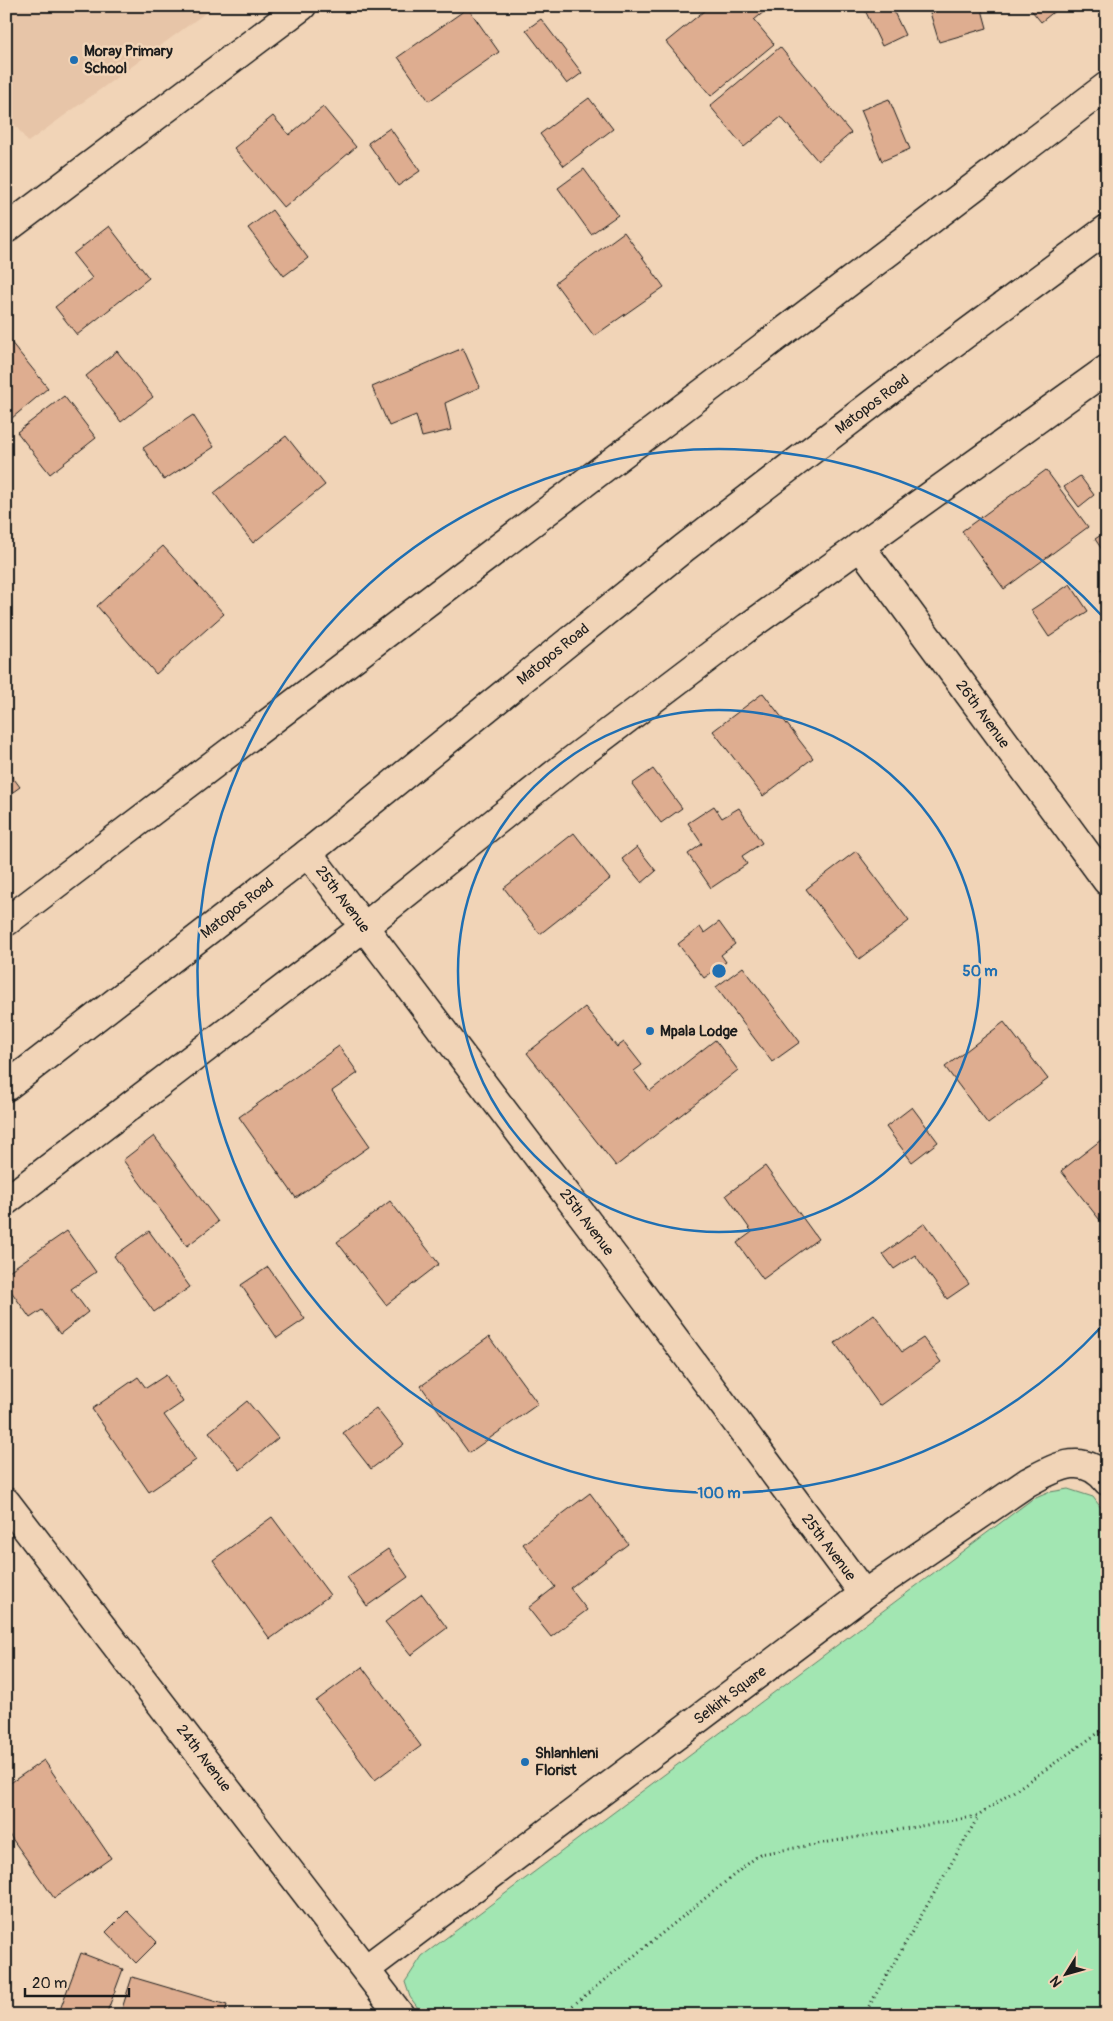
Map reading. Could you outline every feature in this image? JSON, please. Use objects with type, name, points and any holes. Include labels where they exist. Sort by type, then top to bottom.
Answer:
[{"type":"street","points":[[6,228],[302,6]]},
{"type":"street","points":[[6,922],[1107,86]]},
{"type":"street","name":"Matopos Road","points":[[6,1087],[308,853],[684,548],[898,384],[1107,229]]},
{"type":"street","points":[[6,1201],[364,927],[570,762],[748,627],[1107,368]]},
{"type":"street","name":"26th Avenue","points":[[860,546],[1107,881]]},
{"type":"street","name":"25th Avenue","points":[[308,853],[620,1265],[864,1594]]},
{"type":"street","name":"Selkirk Square","points":[[366,1969],[864,1594],[1028,1482],[1056,1467],[1068,1464],[1090,1467],[1100,1473],[1107,1481]]},
{"type":"street","name":"24th Avenue","points":[[6,1502],[400,2015]]},
{"type":"path","points":[[561,2015],[760,1854],[978,1816],[1107,1728]]},
{"type":"path","points":[[864,2015],[978,1816]]},
{"type":"shaded area","name":"Moray Primary School","points":[[6,6],[215,6],[28,142],[6,113]]},
{"type":"green space","points":[[1068,1489],[1093,1497],[1107,1516],[1107,2015],[423,2015],[410,1997],[405,1982],[422,1956],[1031,1500],[1050,1492]]},
{"type":"building","points":[[710,6],[771,6],[754,20],[774,44],[711,96],[666,42]]},
{"type":"building","points":[[863,6],[891,6],[905,35],[882,46]]},
{"type":"building","points":[[928,6],[981,6],[987,28],[939,42]]},
{"type":"building","points":[[1028,6],[1061,6],[1041,22]]},
{"type":"building","points":[[468,8],[499,52],[429,101],[398,57]]},
{"type":"building","points":[[541,19],[582,73],[567,84],[526,30]]},
{"type":"building","points":[[780,47],[851,133],[818,161],[781,117],[744,147],[710,106]]},
{"type":"building","points":[[589,98],[613,129],[564,166],[540,134]]},
{"type":"building","points":[[889,99],[910,149],[882,161],[861,110]]},
{"type":"building","points":[[323,107],[356,147],[284,208],[234,148],[273,116],[289,135]]},
{"type":"building","points":[[390,128],[420,171],[398,186],[368,143]]},
{"type":"building","points":[[584,169],[618,215],[591,234],[558,188]]},
{"type":"building","points":[[272,210],[308,258],[284,276],[248,228]]},
{"type":"building","points":[[109,226],[149,278],[77,335],[55,307],[92,278],[73,254]]},
{"type":"building","points":[[624,232],[664,287],[594,336],[555,283]]},
{"type":"building","points":[[6,336],[48,388],[6,423]]},
{"type":"building","points":[[463,348],[480,387],[445,403],[451,430],[422,437],[416,415],[389,426],[372,387]]},
{"type":"building","points":[[117,351],[153,397],[121,422],[86,376]]},
{"type":"building","points":[[64,396],[96,438],[50,474],[17,432]]},
{"type":"building","points":[[193,415],[214,447],[164,480],[143,448]]},
{"type":"building","points":[[286,436],[325,485],[253,543],[214,493]]},
{"type":"building","points":[[1046,470],[1088,527],[1004,589],[962,531]]},
{"type":"building","points":[[1080,476],[1094,495],[1079,507],[1064,487]]},
{"type":"building","points":[[1107,531],[1107,557],[1095,539]]},
{"type":"building","points":[[163,546],[224,614],[156,674],[97,606]]},
{"type":"building","points":[[1070,584],[1088,611],[1049,637],[1031,610]]},
{"type":"building","points":[[1107,647],[1107,661],[1100,651]]},
{"type":"building","points":[[763,693],[813,758],[763,796],[713,731]]},
{"type":"building","points":[[6,768],[20,787],[6,797]]},
{"type":"building","points":[[653,769],[682,808],[661,823],[632,784]]},
{"type":"building","points":[[714,806],[722,818],[739,808],[762,843],[742,856],[747,864],[711,888],[688,854],[702,844],[688,823]]},
{"type":"building","points":[[574,833],[610,879],[540,934],[504,888]]},
{"type":"building","points":[[637,847],[656,871],[642,883],[622,859]]},
{"type":"building","points":[[856,851],[909,921],[859,959],[806,889]]},
{"type":"building","points":[[719,922],[735,944],[721,955],[726,962],[704,978],[678,944],[700,927],[704,933]]},
{"type":"building","points":[[743,967],[800,1042],[772,1062],[716,987]]},
{"type":"building","points":[[585,1007],[617,1047],[624,1042],[642,1065],[634,1071],[650,1091],[715,1040],[738,1070],[616,1166],[527,1053]]},
{"type":"building","points":[[1004,1022],[1048,1079],[988,1124],[945,1067]]},
{"type":"building","points":[[339,1046],[358,1073],[332,1091],[370,1146],[296,1198],[239,1117]]},
{"type":"building","points":[[912,1107],[938,1142],[912,1162],[886,1127]]},
{"type":"building","points":[[154,1136],[218,1222],[187,1246],[123,1160]]},
{"type":"building","points":[[1101,1140],[1107,1147],[1107,1221],[1103,1224],[1061,1171]]},
{"type":"building","points":[[765,1166],[818,1239],[763,1279],[737,1243],[752,1232],[726,1195]]},
{"type":"building","points":[[390,1201],[439,1264],[386,1305],[337,1242]]},
{"type":"building","points":[[925,1223],[969,1284],[947,1299],[915,1255],[894,1269],[883,1254]]},
{"type":"building","points":[[67,1231],[96,1272],[71,1289],[88,1312],[60,1334],[42,1310],[30,1318],[6,1284],[6,1273]]},
{"type":"building","points":[[149,1231],[190,1287],[154,1312],[114,1256]]},
{"type":"building","points":[[268,1267],[305,1319],[277,1338],[241,1285]]},
{"type":"building","points":[[874,1314],[902,1352],[923,1338],[941,1362],[880,1406],[835,1343]]},
{"type":"building","points":[[489,1337],[538,1404],[469,1453],[421,1386]]},
{"type":"building","points":[[166,1375],[183,1402],[164,1415],[196,1460],[149,1492],[92,1409],[138,1377],[146,1388]]},
{"type":"building","points":[[247,1401],[278,1438],[240,1470],[209,1432]]},
{"type":"building","points":[[376,1408],[404,1444],[371,1469],[343,1433]]},
{"type":"building","points":[[590,1493],[628,1544],[570,1588],[587,1610],[551,1637],[528,1608],[555,1587],[523,1544]]},
{"type":"building","points":[[272,1517],[330,1595],[270,1639],[213,1560]]},
{"type":"building","points":[[388,1549],[408,1577],[367,1606],[347,1577]]},
{"type":"building","points":[[422,1594],[447,1628],[411,1655],[385,1622]]},
{"type":"building","points":[[362,1667],[421,1746],[375,1780],[316,1701]]},
{"type":"building","points":[[44,1760],[111,1858],[54,1898],[6,1830],[6,1786]]},
{"type":"building","points":[[127,1911],[157,1942],[136,1963],[106,1932]]},
{"type":"building","points":[[81,1953],[123,1969],[106,2015],[58,2015]]},
{"type":"building","points":[[132,1977],[227,2005],[224,2015],[120,2015]]},
{"type":"place","name":"Moray Primary School","points":[[74,60]]},
{"type":"place","name":"Mpala Lodge","points":[[650,1031]]},
{"type":"place","name":"Shlanhleni Florist","points":[[525,1762]]}]
